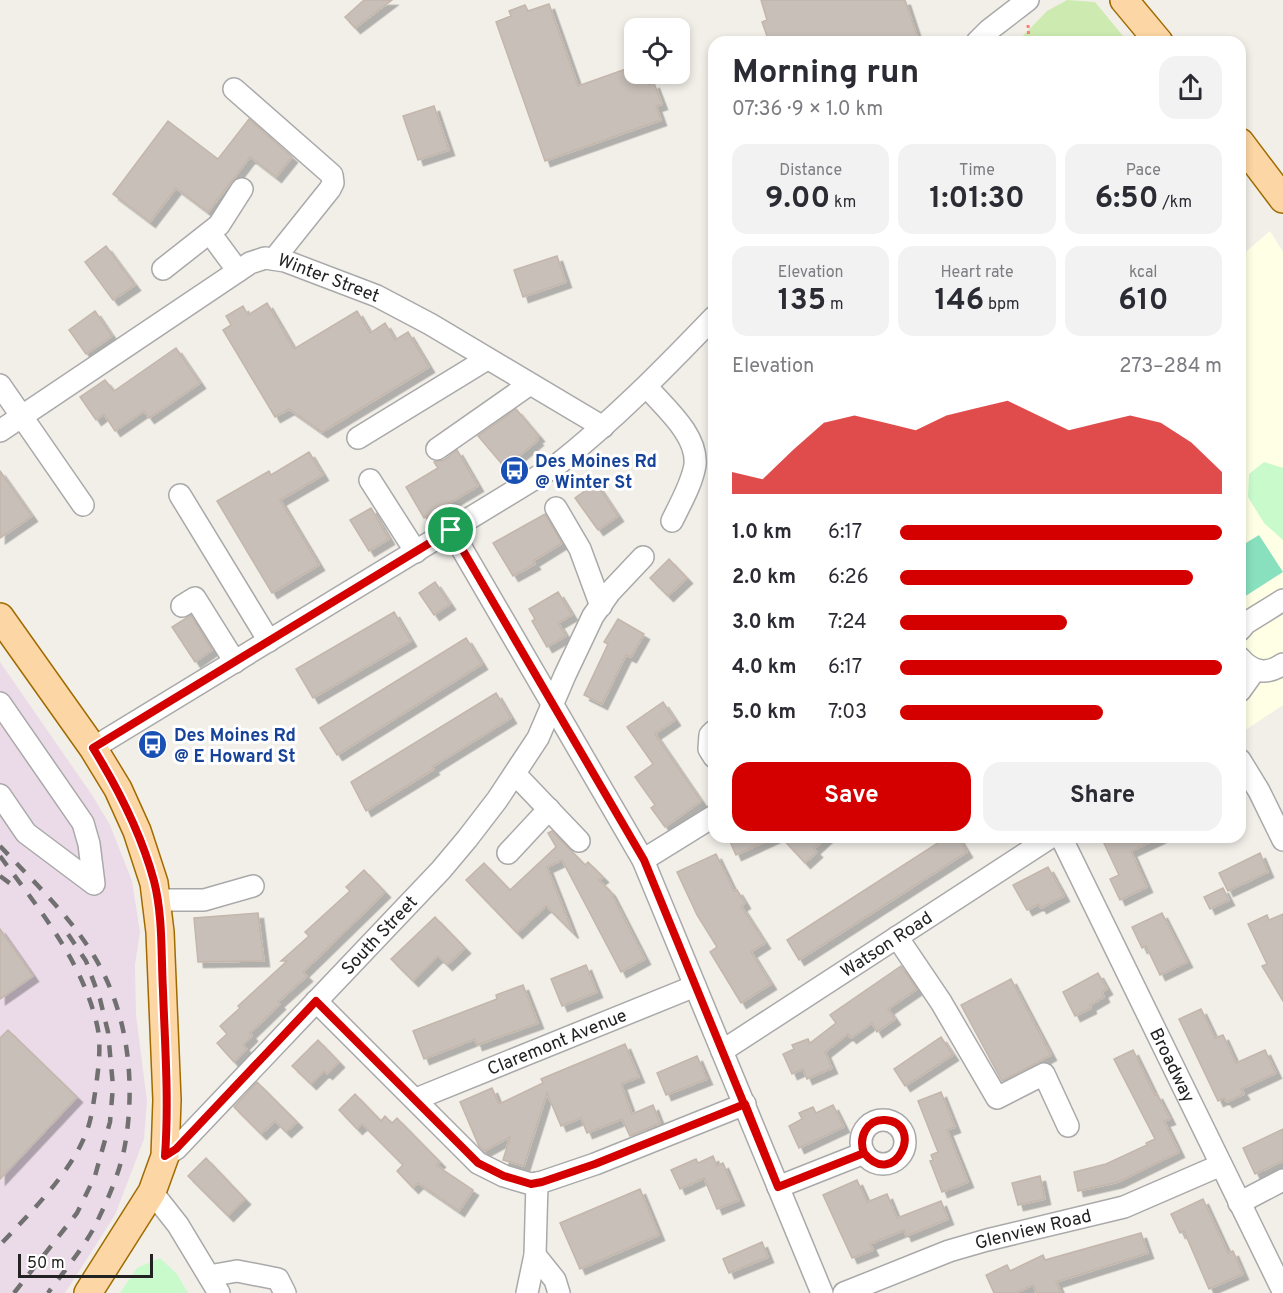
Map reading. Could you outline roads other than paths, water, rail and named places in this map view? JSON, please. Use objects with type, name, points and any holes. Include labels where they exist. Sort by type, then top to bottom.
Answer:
[{"type":"main road","points":[[1124,0],[1154,36]]},
{"type":"main road","points":[[1246,150],[1283,199]]},
{"type":"main road","points":[[0,617],[93,748],[118,789],[137,831],[154,883],[160,932],[167,1100],[165,1156]]},
{"type":"main road","name":"South Street","points":[[88,1293],[152,1192],[165,1156]]},
{"type":"street","points":[[983,36],[1007,0]]},
{"type":"street","points":[[983,36],[1029,0]]},
{"type":"street","points":[[234,88],[332,175],[333,183],[330,189],[274,259]]},
{"type":"street","points":[[163,269],[219,225],[242,189]]},
{"type":"street","points":[[210,233],[238,271]]},
{"type":"street","name":"Winter Street","points":[[0,431],[250,263],[265,258],[285,261],[376,296],[430,324],[603,427]]},
{"type":"street","points":[[93,748],[557,465],[647,387],[708,323]]},
{"type":"street","points":[[358,438],[487,359]]},
{"type":"street","points":[[437,449],[530,384]]},
{"type":"street","points":[[0,385],[83,505]]},
{"type":"street","points":[[647,387],[686,433],[694,450],[695,465],[691,479],[672,521]]},
{"type":"street","points":[[370,480],[416,552]]},
{"type":"street","points":[[180,495],[269,641]]},
{"type":"street","points":[[556,508],[580,549],[601,606]]},
{"type":"street","points":[[451,530],[644,860],[822,1293]]},
{"type":"street","name":"South Street","points":[[165,1156],[176,1149],[441,870],[473,831],[538,738],[578,646],[601,606],[610,592],[643,557]]},
{"type":"street","points":[[182,606],[195,598],[235,662]]},
{"type":"street","points":[[1246,623],[1283,600]]},
{"type":"street","points":[[1248,664],[1264,672],[1275,670],[1283,664]]},
{"type":"street","points":[[0,703],[83,823],[89,844],[94,884],[26,833],[0,795]]},
{"type":"street","points":[[1246,770],[1283,840]]},
{"type":"street","points":[[515,774],[579,841]]},
{"type":"street","points":[[508,853],[549,809]]},
{"type":"street","points":[[644,860],[708,820]]},
{"type":"street","name":"Watson Road","points":[[723,1051],[1042,843]]},
{"type":"street","name":"Broadway","points":[[1064,843],[1283,1291]]},
{"type":"street","points":[[156,900],[204,900],[253,886]]},
{"type":"street","points":[[897,937],[941,1002],[997,1098],[1044,1074],[1068,1126]]},
{"type":"street","name":"Claremont Avenue","points":[[416,1099],[695,986]]},
{"type":"street","points":[[316,1001],[478,1163],[504,1176],[531,1184],[595,1164],[745,1104]]},
{"type":"street","points":[[778,1187],[864,1153]]},
{"type":"street","name":"Glenview Road","points":[[844,1293],[949,1251],[1124,1207],[1221,1166]]},
{"type":"street","points":[[1239,1203],[1283,1180]]},
{"type":"street","points":[[527,1293],[535,1255],[537,1183]]},
{"type":"street","points":[[152,1192],[178,1225],[214,1285],[237,1271],[278,1279],[285,1293]]},
{"type":"street","points":[[535,1255],[555,1280],[559,1293]]},
{"type":"railway","points":[[0,846],[62,912],[94,956],[115,1000],[122,1024],[129,1072],[128,1121],[120,1166],[95,1226],[79,1252],[48,1293]]},
{"type":"railway","points":[[0,856],[57,936],[81,978],[97,1025],[99,1050],[92,1113],[79,1148],[60,1178],[0,1245]]},
{"type":"railway","points":[[0,876],[19,890]]},
{"type":"railway","points":[[14,1293],[77,1213],[95,1176],[110,1122],[113,1086],[108,1032],[100,999],[86,961],[68,934]]},
{"type":"place","name":"Des Moines Rd @ Winter St","points":[[514,471]]},
{"type":"place","name":"Des Moines Rd @ E Howard St","points":[[153,745]]}]
